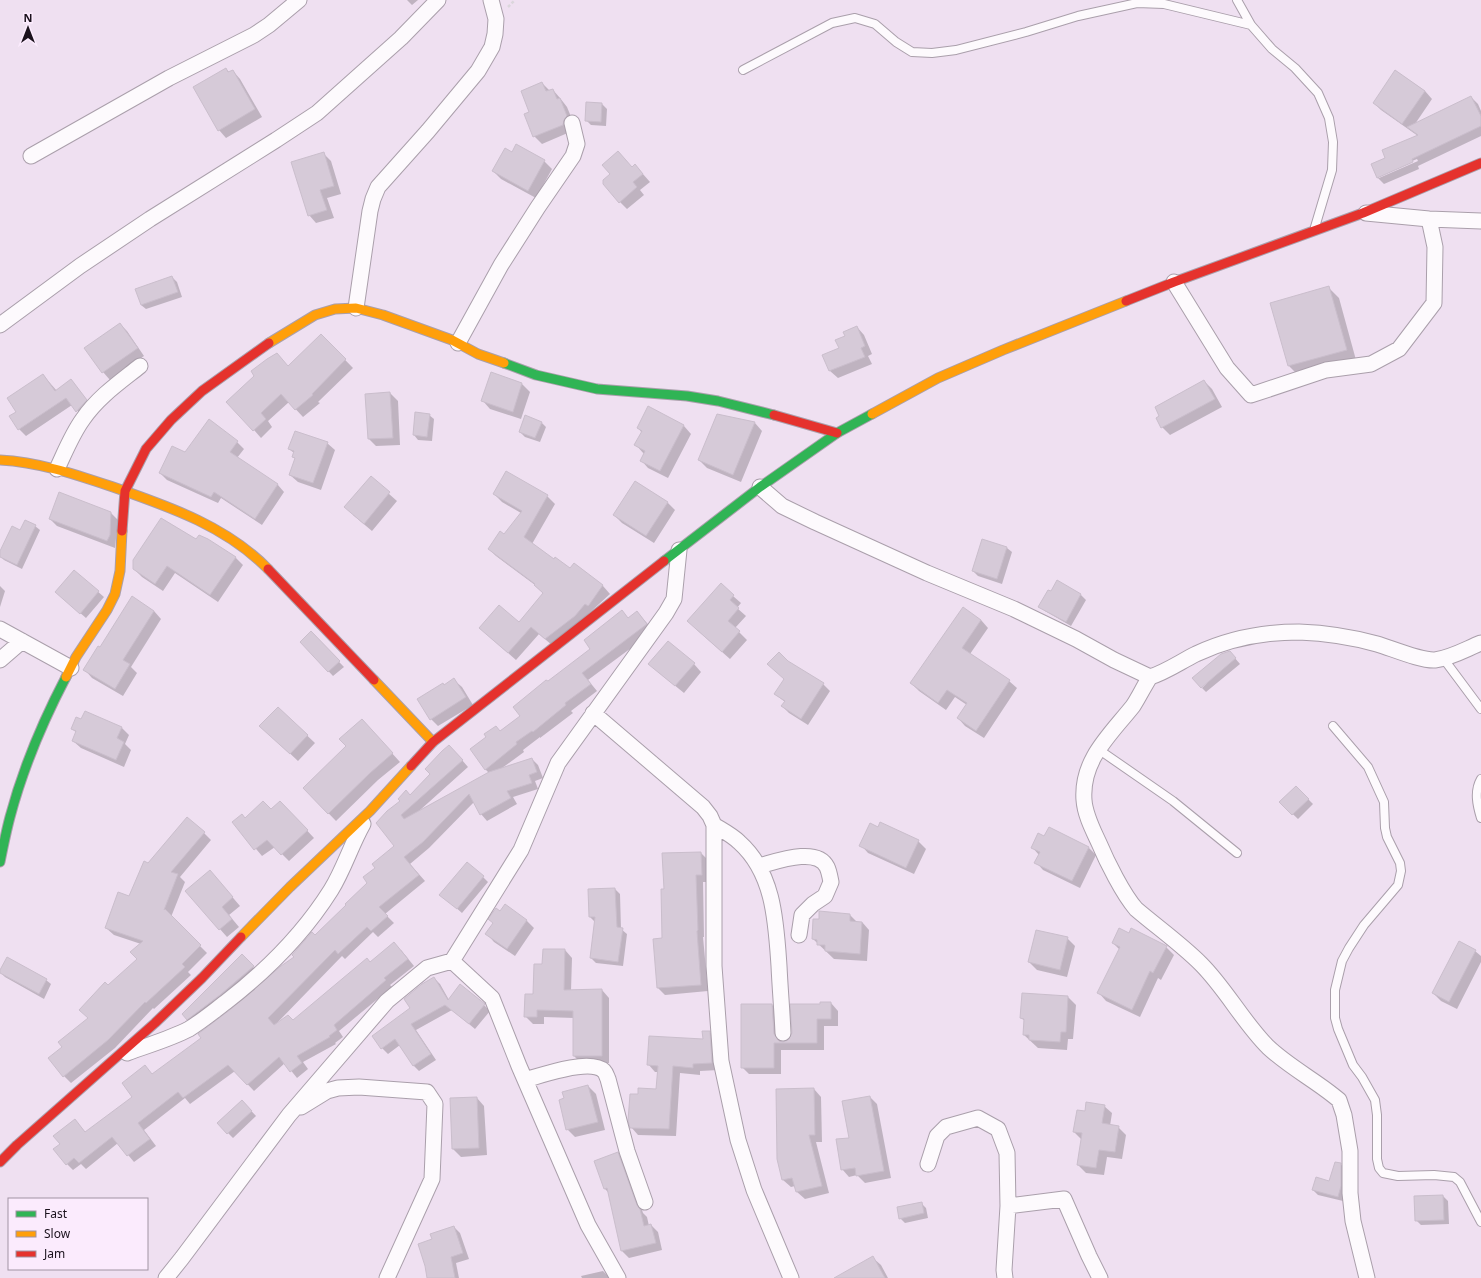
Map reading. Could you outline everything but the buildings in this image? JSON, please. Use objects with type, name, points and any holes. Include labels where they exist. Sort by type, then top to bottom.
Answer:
[{"type":"main road","points":[[0,1162],[202,978],[290,888],[370,811],[433,742],[760,487],[837,433],[938,378],[1174,282],[1363,213],[1481,163]]},
{"type":"main road","points":[[0,862],[10,817],[26,767],[52,704],[71,668],[115,594],[120,571],[125,491],[146,449],[170,420],[202,391],[260,349],[315,315],[335,309],[356,308],[383,315],[458,343],[478,354],[536,375],[597,389],[686,396],[718,401],[755,409],[837,433]]},
{"type":"main road","points":[[0,460],[29,463],[57,469],[169,506],[202,522],[249,551],[335,638],[433,742]]},
{"type":"street","points":[[31,156],[169,78],[254,35],[269,25],[299,0]]},
{"type":"street","points":[[0,325],[80,266],[150,218],[317,113],[401,38],[438,0]]},
{"type":"street","points":[[356,308],[370,211],[378,187],[428,131],[478,71],[492,47],[495,34],[496,18],[491,0]]},
{"type":"street","points":[[458,343],[501,265],[573,156],[577,144],[572,123]]},
{"type":"street","points":[[1363,213],[1429,219],[1481,221]]},
{"type":"street","points":[[1174,282],[1227,368],[1251,395],[1326,370],[1371,364],[1399,349],[1434,303],[1435,247],[1429,219]]},
{"type":"street","points":[[57,469],[83,419],[96,403],[140,366]]},
{"type":"street","points":[[760,487],[782,506],[927,573],[1014,609],[1150,677]]},
{"type":"street","points":[[166,1278],[289,1115],[387,1001],[427,968],[452,961],[521,850],[558,763],[666,613],[674,599],[679,550]]},
{"type":"street","points":[[0,629],[71,668]]},
{"type":"street","points":[[1367,1278],[1353,1221],[1350,1193],[1350,1151],[1344,1115],[1338,1100],[1268,1047],[1250,1026],[1227,993],[1201,964],[1129,902],[1103,852],[1087,813],[1084,801],[1084,786],[1090,765],[1098,749],[1134,705],[1150,677],[1211,648],[1236,639],[1273,634],[1315,633],[1353,638],[1420,658],[1434,660],[1481,644]]},
{"type":"street","points":[[0,660],[22,641]]},
{"type":"street","points":[[593,713],[703,807],[710,816],[714,825],[714,966],[721,1061],[738,1140],[754,1190],[791,1278]]},
{"type":"street","points":[[117,1056],[170,1038],[189,1028],[220,1007],[251,983],[269,966],[319,908],[332,888],[370,811]]},
{"type":"street","points":[[714,825],[739,841],[755,860],[770,893],[776,924],[783,1033]]},
{"type":"street","points":[[759,866],[796,856],[814,856],[827,865],[832,882],[825,896],[813,904],[802,915],[799,935]]},
{"type":"street","points":[[452,961],[492,998],[525,1080],[588,1224],[618,1278]]},
{"type":"street","points":[[525,1080],[578,1067],[599,1068],[605,1072],[627,1151],[644,1202]]},
{"type":"street","points":[[289,1115],[327,1091],[338,1088],[359,1087],[427,1092],[434,1104],[432,1179],[387,1278]]},
{"type":"street","points":[[928,1164],[937,1136],[946,1127],[978,1118],[998,1129],[1007,1153],[1008,1206],[1004,1270],[1006,1278]]},
{"type":"street","points":[[1008,1206],[1064,1199],[1100,1278]]},
{"type":"lane","points":[[1237,0],[1251,24],[1272,49],[1295,68],[1318,93],[1329,118],[1333,142],[1332,170],[1314,232]]},
{"type":"lane","points":[[743,70],[832,23],[855,18],[875,24],[896,42],[912,52],[932,53],[956,50],[1104,9],[1137,3],[1162,2],[1251,24]]},
{"type":"lane","points":[[1443,658],[1481,709]]},
{"type":"lane","points":[[1333,726],[1368,767],[1384,802],[1385,828],[1387,837],[1400,863],[1401,871],[1398,886],[1364,924],[1348,948],[1342,961],[1335,990],[1335,1018],[1338,1029],[1353,1065],[1375,1100],[1377,1115],[1377,1159],[1379,1168],[1383,1172],[1398,1176],[1434,1175],[1454,1177],[1460,1182],[1481,1222]]},
{"type":"lane","points":[[1098,749],[1173,801],[1236,853]]},
{"type":"lane","points":[[1481,779],[1477,794],[1481,818]]},
{"type":"traffic: fast","points":[[504,363],[536,375],[597,389],[687,396],[718,401],[774,415]]},
{"type":"traffic: fast","points":[[664,561],[760,487],[837,433],[872,414]]},
{"type":"traffic: fast","points":[[0,862],[10,817],[27,763],[49,711],[66,677]]},
{"type":"traffic: slow","points":[[872,414],[938,378],[1003,350],[1126,301]]},
{"type":"traffic: slow","points":[[269,343],[315,315],[335,309],[356,308],[383,315],[452,340],[478,354],[504,363]]},
{"type":"traffic: slow","points":[[0,460],[28,463],[69,473],[174,509],[194,518],[233,540],[268,569]]},
{"type":"traffic: slow","points":[[66,677],[76,657],[107,610],[115,594],[120,571],[122,531]]},
{"type":"traffic: slow","points":[[374,680],[433,742]]},
{"type":"traffic: slow","points":[[241,937],[290,887],[370,811],[411,766]]},
{"type":"traffic: jam","points":[[1126,301],[1363,213],[1481,163]]},
{"type":"traffic: jam","points":[[122,531],[125,491],[146,449],[171,420],[202,391],[269,343]]},
{"type":"traffic: jam","points":[[774,415],[837,433]]},
{"type":"traffic: jam","points":[[411,766],[433,742],[664,561]]},
{"type":"traffic: jam","points":[[268,569],[374,680]]},
{"type":"traffic: jam","points":[[0,1162],[17,1145],[155,1023],[202,978],[241,937]]}]
